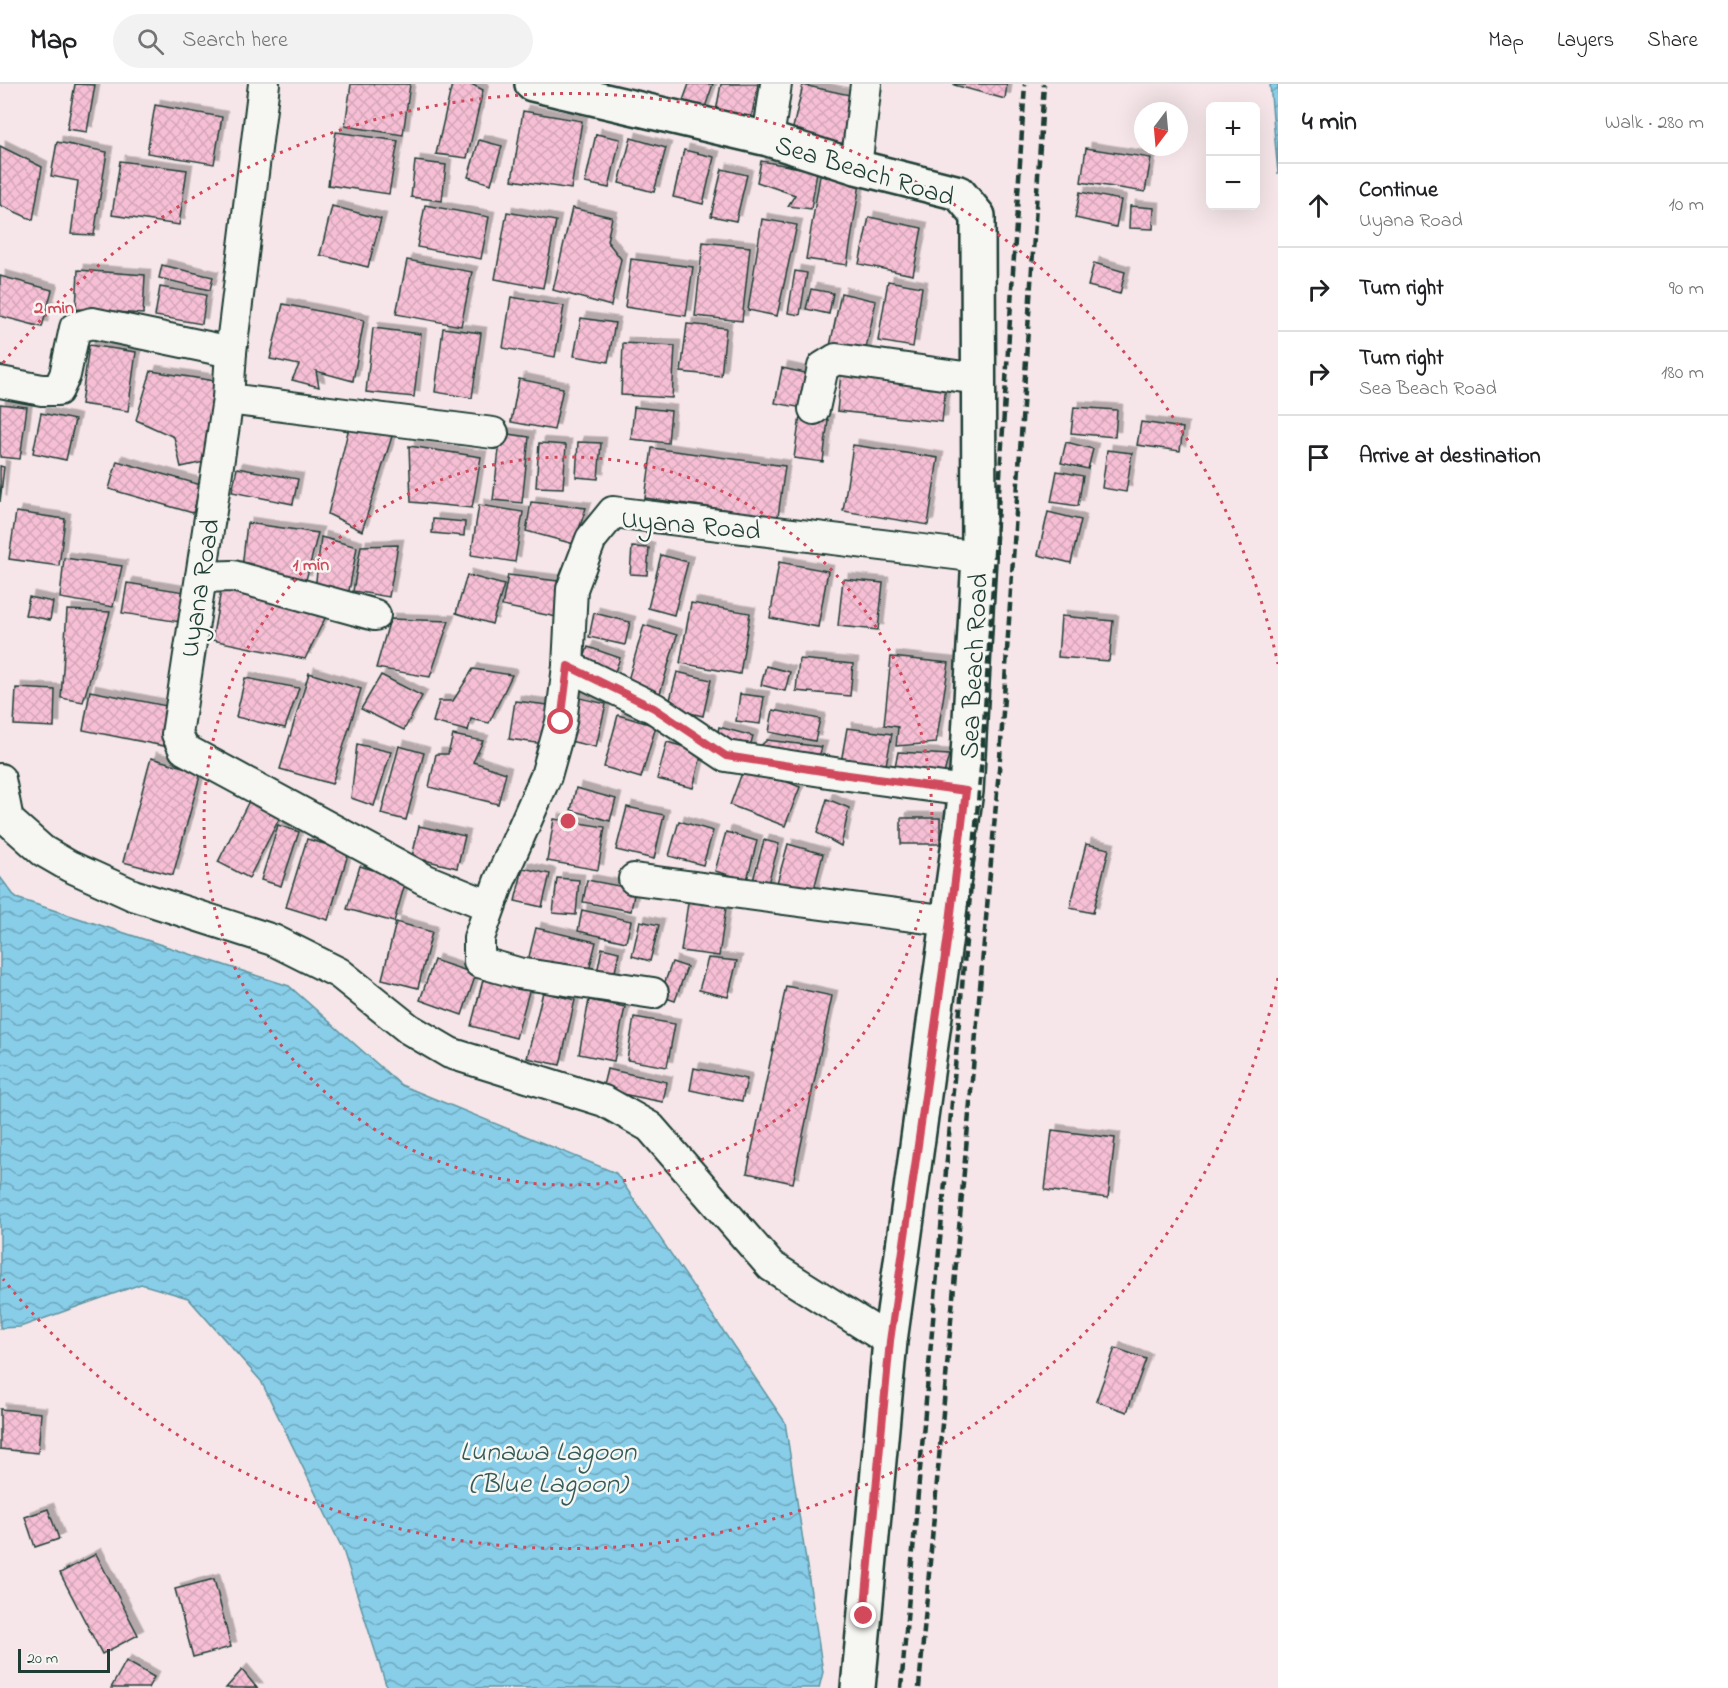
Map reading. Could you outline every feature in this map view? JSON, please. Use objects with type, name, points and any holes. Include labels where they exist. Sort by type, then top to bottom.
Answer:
[{"type":"street","name":"Uyana Road","points":[[264,84],[231,352],[228,399],[177,734],[184,749],[426,880],[495,894],[546,776],[561,722],[568,666],[572,589],[591,539],[613,512],[979,556]]},
{"type":"street","name":"Sea Beach Road","points":[[532,84],[768,140],[856,167],[959,193],[978,216],[979,556],[966,791],[950,921],[890,1341],[858,1688]]},
{"type":"street","points":[[768,140],[777,84]]},
{"type":"street","points":[[856,167],[866,84]]},
{"type":"street","points":[[0,382],[42,390],[58,390],[65,375],[75,328],[92,323],[231,352]]},
{"type":"street","points":[[814,409],[823,367],[836,359],[978,379]]},
{"type":"street","points":[[228,399],[493,433]]},
{"type":"street","points":[[201,577],[233,576],[375,615]]},
{"type":"street","points":[[568,666],[654,708],[726,756],[966,791]]},
{"type":"street","points":[[0,779],[8,820],[44,851],[69,866],[133,895],[273,940],[339,973],[409,1029],[450,1053],[604,1101],[650,1127],[771,1266],[890,1341]]},
{"type":"street","points":[[634,879],[950,921]]},
{"type":"street","points":[[495,894],[479,938],[478,962],[518,974],[654,993]]},
{"type":"water","points":[[1270,84],[1278,84],[1278,174]]},
{"type":"water","name":"Lunawa Lagoon (Blue Lagoon)","points":[[0,877],[16,898],[289,986],[401,1085],[616,1173],[785,1422],[823,1672],[819,1688],[387,1688],[343,1550],[261,1381],[188,1298],[141,1284],[20,1327],[0,1328]]},
{"type":"building","points":[[75,84],[95,85],[87,132],[67,129]]},
{"type":"building","points":[[351,84],[410,84],[403,135],[345,126]]},
{"type":"building","points":[[452,84],[471,84],[483,90],[467,158],[436,154]]},
{"type":"building","points":[[689,84],[713,84],[703,113],[681,106]]},
{"type":"building","points":[[721,84],[758,84],[750,124],[715,117]]},
{"type":"building","points":[[1007,84],[1005,99],[954,85]]},
{"type":"building","points":[[803,85],[859,97],[848,145],[792,132]]},
{"type":"building","points":[[155,105],[222,117],[214,164],[147,153]]},
{"type":"building","points":[[523,111],[582,121],[571,189],[512,180]]},
{"type":"building","points":[[336,132],[398,141],[389,194],[328,185]]},
{"type":"building","points":[[596,134],[620,139],[609,188],[585,183]]},
{"type":"building","points":[[631,138],[666,148],[654,192],[619,183]]},
{"type":"building","points":[[479,140],[502,146],[491,184],[468,177]]},
{"type":"building","points":[[57,142],[107,152],[94,235],[71,234],[78,181],[51,176]]},
{"type":"building","points":[[0,146],[42,167],[33,220],[0,205]]},
{"type":"building","points":[[1086,148],[1151,158],[1145,192],[1081,182]]},
{"type":"building","points":[[684,150],[714,157],[703,204],[673,197]]},
{"type":"building","points":[[120,161],[187,170],[179,225],[112,215]]},
{"type":"building","points":[[415,161],[446,165],[442,201],[411,197]]},
{"type":"building","points":[[761,161],[817,171],[811,209],[788,206],[795,195],[757,182]]},
{"type":"building","points":[[722,169],[747,175],[736,221],[711,216]]},
{"type":"building","points":[[820,176],[860,183],[847,265],[806,259]]},
{"type":"building","points":[[1080,192],[1121,200],[1116,227],[1075,218]]},
{"type":"building","points":[[425,205],[489,217],[481,259],[417,247]]},
{"type":"building","points":[[332,206],[381,219],[368,267],[320,255]]},
{"type":"building","points":[[1130,206],[1154,208],[1153,229],[1129,228]]},
{"type":"building","points":[[572,208],[612,217],[607,241],[621,259],[611,306],[553,290]]},
{"type":"building","points":[[507,212],[556,221],[543,288],[495,279]]},
{"type":"building","points":[[869,217],[922,228],[913,275],[859,264]]},
{"type":"building","points":[[762,219],[797,225],[777,316],[748,310]]},
{"type":"building","points":[[703,242],[750,247],[742,321],[695,316]]},
{"type":"building","points":[[631,259],[693,267],[686,316],[625,307]]},
{"type":"building","points":[[407,260],[472,272],[461,326],[396,314]]},
{"type":"building","points":[[1094,263],[1125,272],[1120,294],[1088,286]]},
{"type":"building","points":[[162,265],[213,277],[210,290],[159,278]]},
{"type":"building","points":[[78,270],[145,275],[143,314],[76,309]]},
{"type":"building","points":[[795,271],[807,273],[800,315],[788,313]]},
{"type":"building","points":[[0,276],[52,290],[42,327],[0,316]]},
{"type":"building","points":[[888,281],[922,287],[913,347],[878,341]]},
{"type":"building","points":[[160,287],[206,295],[202,324],[155,316]]},
{"type":"building","points":[[811,289],[833,293],[829,314],[806,309]]},
{"type":"building","points":[[841,293],[876,301],[865,353],[830,346]]},
{"type":"building","points":[[511,297],[564,306],[555,357],[503,348]]},
{"type":"building","points":[[283,304],[364,320],[353,381],[316,371],[319,387],[292,380],[299,365],[270,359]]},
{"type":"building","points":[[581,318],[615,323],[608,362],[574,356]]},
{"type":"building","points":[[687,324],[726,328],[721,376],[681,372]]},
{"type":"building","points":[[373,328],[421,334],[414,397],[366,392]]},
{"type":"building","points":[[443,328],[481,333],[472,398],[435,392]]},
{"type":"building","points":[[623,343],[675,346],[672,398],[621,395]]},
{"type":"building","points":[[89,345],[136,352],[128,411],[81,404]]},
{"type":"building","points":[[782,368],[815,375],[808,409],[775,403]]},
{"type":"building","points":[[151,371],[215,381],[209,461],[181,467],[174,437],[136,420]]},
{"type":"building","points":[[841,373],[946,383],[942,422],[837,411]]},
{"type":"building","points":[[519,379],[563,388],[554,430],[511,422]]},
{"type":"building","points":[[0,404],[27,407],[20,459],[0,457]]},
{"type":"building","points":[[634,407],[671,411],[668,443],[631,439]]},
{"type":"building","points":[[1074,407],[1117,410],[1115,437],[1071,433]]},
{"type":"building","points":[[41,413],[75,420],[66,460],[33,453]]},
{"type":"building","points":[[800,416],[828,420],[823,462],[794,458]]},
{"type":"building","points":[[1141,422],[1183,428],[1180,451],[1137,445]]},
{"type":"building","points":[[350,423],[394,430],[362,531],[328,514]]},
{"type":"building","points":[[501,433],[529,437],[522,503],[493,500]]},
{"type":"building","points":[[578,442],[601,443],[598,479],[576,477]]},
{"type":"building","points":[[1066,442],[1093,449],[1088,469],[1061,463]]},
{"type":"building","points":[[539,443],[566,445],[563,488],[536,487]]},
{"type":"building","points":[[853,445],[938,458],[928,525],[843,511]]},
{"type":"building","points":[[409,446],[481,457],[472,508],[411,502]]},
{"type":"building","points":[[652,448],[785,466],[778,517],[645,498]]},
{"type":"building","points":[[1107,450],[1132,453],[1126,492],[1102,488]]},
{"type":"building","points":[[117,461],[201,485],[193,513],[109,489]]},
{"type":"building","points":[[0,466],[4,467],[0,502]]},
{"type":"building","points":[[237,468],[298,479],[293,504],[232,492]]},
{"type":"building","points":[[1057,471],[1083,476],[1078,506],[1051,502]]},
{"type":"building","points":[[531,502],[586,508],[574,544],[526,531]]},
{"type":"building","points":[[479,505],[523,512],[515,562],[471,555]]},
{"type":"building","points":[[16,512],[65,519],[59,566],[9,559]]},
{"type":"building","points":[[1048,512],[1081,520],[1071,563],[1038,555]]},
{"type":"building","points":[[433,519],[465,522],[464,536],[432,533]]},
{"type":"building","points":[[247,523],[318,533],[306,580],[242,568]]},
{"type":"building","points":[[321,537],[357,547],[349,591],[315,589]]},
{"type":"building","points":[[398,545],[389,597],[353,591],[361,546]]},
{"type":"building","points":[[632,547],[649,548],[647,575],[630,574]]},
{"type":"building","points":[[661,555],[688,562],[674,615],[648,608]]},
{"type":"building","points":[[64,558],[122,566],[113,607],[60,598]]},
{"type":"building","points":[[779,562],[828,571],[818,627],[770,618]]},
{"type":"building","points":[[467,575],[504,585],[492,624],[456,613]]},
{"type":"building","points":[[508,575],[566,582],[562,618],[502,606]]},
{"type":"building","points":[[843,579],[883,583],[878,630],[838,626]]},
{"type":"building","points":[[127,583],[185,592],[180,622],[122,613]]},
{"type":"building","points":[[222,585],[330,608],[305,659],[212,640]]},
{"type":"building","points":[[29,597],[53,602],[50,620],[25,615]]},
{"type":"building","points":[[691,603],[750,613],[740,674],[680,663]]},
{"type":"building","points":[[67,610],[110,612],[83,702],[61,698]]},
{"type":"building","points":[[594,613],[630,622],[625,645],[589,637]]},
{"type":"building","points":[[1061,616],[1113,621],[1109,661],[1058,657]]},
{"type":"building","points":[[390,619],[449,621],[430,677],[376,668]]},
{"type":"building","points":[[644,625],[677,635],[659,697],[626,687]]},
{"type":"building","points":[[588,647],[620,658],[613,677],[581,666]]},
{"type":"building","points":[[891,657],[949,663],[936,743],[896,746],[898,727],[884,725]]},
{"type":"building","points":[[799,659],[853,664],[850,696],[796,691]]},
{"type":"building","points":[[766,666],[790,672],[785,691],[761,685]]},
{"type":"building","points":[[473,669],[512,675],[489,723],[471,719],[468,731],[433,722],[439,701],[453,701]]},
{"type":"building","points":[[677,672],[711,680],[703,716],[668,708]]},
{"type":"building","points":[[309,673],[361,689],[332,784],[280,769]]},
{"type":"building","points":[[381,675],[422,696],[404,730],[361,709]]},
{"type":"building","points":[[245,678],[299,688],[285,728],[236,717]]},
{"type":"building","points":[[16,688],[55,690],[54,727],[14,725]]},
{"type":"building","points":[[90,691],[177,708],[169,747],[83,730]]},
{"type":"building","points":[[740,694],[764,697],[760,724],[736,721]]},
{"type":"building","points":[[576,697],[606,704],[596,747],[565,740]]},
{"type":"building","points":[[515,701],[556,706],[551,745],[509,739]]},
{"type":"building","points":[[773,710],[820,719],[815,741],[769,732]]},
{"type":"building","points":[[618,715],[656,726],[641,778],[604,767]]},
{"type":"building","points":[[719,727],[753,736],[748,753],[715,743]]},
{"type":"building","points":[[847,728],[892,734],[884,775],[840,768]]},
{"type":"building","points":[[453,735],[483,741],[473,762],[506,773],[498,804],[429,787],[436,754],[448,754]]},
{"type":"building","points":[[767,740],[822,747],[816,767],[755,751]]},
{"type":"building","points":[[667,742],[702,752],[693,788],[657,779]]},
{"type":"building","points":[[357,744],[391,752],[374,806],[351,798]]},
{"type":"building","points":[[399,746],[424,753],[406,820],[381,814]]},
{"type":"building","points":[[898,752],[949,755],[942,781],[894,771]]},
{"type":"building","points":[[151,758],[201,772],[173,875],[123,862]]},
{"type":"building","points":[[745,765],[800,787],[785,826],[730,805]]},
{"type":"building","points":[[576,788],[616,799],[610,821],[571,810]]},
{"type":"building","points":[[250,799],[281,815],[249,878],[218,862]]},
{"type":"building","points":[[827,799],[849,808],[841,846],[817,833]]},
{"type":"building","points":[[627,807],[664,815],[654,859],[616,850]]},
{"type":"building","points":[[901,818],[940,818],[940,844],[901,844]]},
{"type":"building","points":[[554,819],[605,827],[598,870],[547,861]]},
{"type":"building","points":[[679,821],[713,831],[703,865],[669,856]]},
{"type":"building","points":[[278,825],[299,832],[281,886],[261,880]]},
{"type":"building","points":[[419,826],[465,836],[457,868],[412,857]]},
{"type":"building","points":[[726,832],[757,841],[747,880],[715,871]]},
{"type":"building","points":[[307,839],[349,851],[328,920],[286,907]]},
{"type":"building","points":[[764,840],[779,844],[767,887],[752,884]]},
{"type":"building","points":[[788,844],[823,854],[813,893],[777,883]]},
{"type":"building","points":[[1086,844],[1109,849],[1093,913],[1070,908]]},
{"type":"building","points":[[360,866],[406,880],[394,922],[347,909]]},
{"type":"building","points":[[523,868],[550,874],[542,907],[515,901]]},
{"type":"building","points":[[557,878],[579,880],[576,915],[553,913]]},
{"type":"building","points":[[587,880],[635,889],[631,911],[583,902]]},
{"type":"building","points":[[689,896],[727,901],[719,956],[681,951]]},
{"type":"building","points":[[582,910],[631,921],[626,942],[578,931]]},
{"type":"building","points":[[640,921],[659,925],[650,961],[632,956]]},
{"type":"building","points":[[396,922],[432,932],[418,988],[382,979]]},
{"type":"building","points":[[536,928],[596,942],[588,975],[528,961]]},
{"type":"building","points":[[602,948],[619,952],[614,977],[597,973]]},
{"type":"building","points":[[708,958],[737,961],[728,997],[699,990]]},
{"type":"building","points":[[434,960],[476,974],[462,1015],[420,1000]]},
{"type":"building","points":[[672,962],[687,967],[675,1001],[660,996]]},
{"type":"building","points":[[484,976],[530,988],[516,1038],[471,1026]]},
{"type":"building","points":[[786,986],[832,996],[793,1183],[747,1173]]},
{"type":"building","points":[[543,992],[575,1000],[560,1065],[527,1058]]},
{"type":"building","points":[[589,1000],[625,1007],[614,1061],[579,1054]]},
{"type":"building","points":[[634,1017],[675,1024],[667,1067],[627,1060]]},
{"type":"building","points":[[694,1068],[747,1079],[742,1101],[690,1090]]},
{"type":"building","points":[[607,1069],[667,1082],[663,1102],[602,1090]]},
{"type":"building","points":[[1052,1130],[1115,1138],[1108,1198],[1045,1190]]},
{"type":"building","points":[[1115,1348],[1146,1359],[1127,1412],[1096,1401]]},
{"type":"building","points":[[0,1409],[41,1413],[38,1453],[0,1449]]},
{"type":"building","points":[[48,1509],[59,1539],[35,1547],[25,1517]]},
{"type":"building","points":[[96,1554],[138,1635],[102,1654],[60,1573]]},
{"type":"building","points":[[214,1579],[231,1647],[193,1657],[175,1589]]},
{"type":"building","points":[[126,1661],[154,1677],[148,1688],[111,1688]]},
{"type":"building","points":[[242,1670],[257,1688],[226,1688]]},
{"type":"railway","points":[[901,1688],[982,757],[1025,84]]},
{"type":"railway","points":[[919,1688],[1000,758],[1044,84]]},
{"type":"route","points":[[561,722],[568,666],[654,708],[726,756],[966,791],[950,921],[890,1341],[864,1616]]}]
